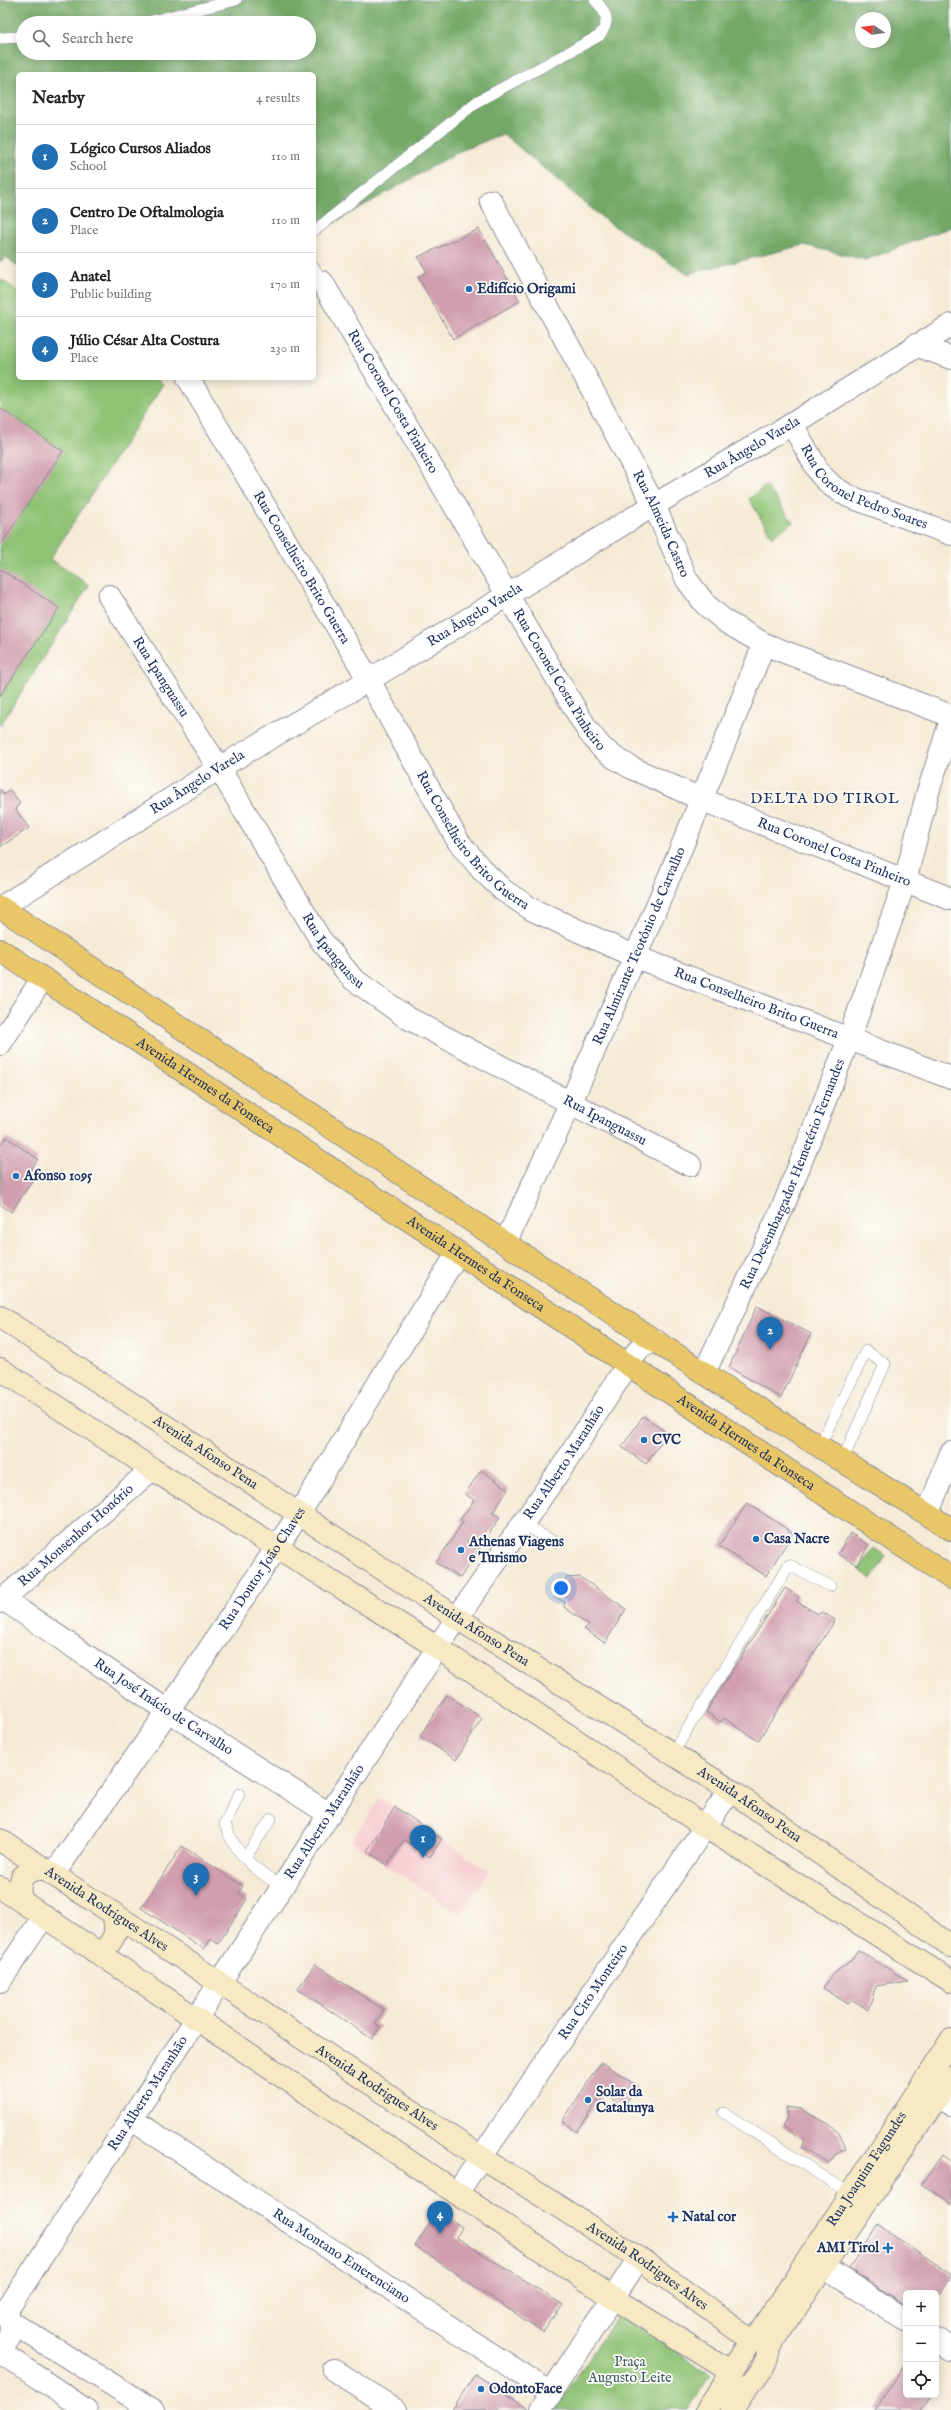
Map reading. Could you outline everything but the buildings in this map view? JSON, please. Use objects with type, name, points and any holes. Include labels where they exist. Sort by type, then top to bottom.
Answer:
[{"type":"main road","points":[[0,907],[505,1243],[819,1447],[928,1513],[951,1529]]},
{"type":"main road","name":"Avenida Hermes da Fonseca","points":[[0,950],[457,1254],[628,1364],[951,1578]]},
{"type":"main road","name":"Avenida Afonso Pena","points":[[0,1317],[457,1618],[730,1790],[951,1946]]},
{"type":"main road","points":[[0,1369],[152,1469],[438,1648],[704,1826],[951,1981]]},
{"type":"main road","name":"Avenida Rodrigues Alves","points":[[0,1840],[221,1984],[481,2157],[639,2258],[759,2342]]},
{"type":"main road","points":[[22,1901],[19,1890],[22,1878],[30,1871],[48,1872]]},
{"type":"main road","points":[[0,1887],[735,2379]]},
{"type":"main road","points":[[94,1951],[104,1950],[112,1942],[117,1929],[112,1913]]},
{"type":"main road","name":"Rua Joaquim Fagundes","points":[[759,2342],[849,2193],[951,2040]]},
{"type":"main road","name":"Rua Joaquim Fagundes","points":[[759,2342],[824,2268],[945,2100],[951,2078]]},
{"type":"main road","name":"Rua Joaquim Fagundes","points":[[708,2410],[735,2379],[769,2357],[759,2342]]},
{"type":"main road","name":"Rua Joaquim Fagundes","points":[[732,2410],[735,2379]]},
{"type":"street","name":"Rua Almeida Castro","points":[[491,201],[654,505],[687,580],[705,604],[726,622],[764,644],[951,716]]},
{"type":"street","name":"Rua Coronel Costa Pinheiro","points":[[318,275],[588,731],[601,747],[615,758],[632,768],[703,800],[951,899]]},
{"type":"street","name":"Rua Ângelo Varela","points":[[0,907],[219,768],[369,680],[654,505],[792,424],[951,324]]},
{"type":"street","points":[[916,345],[951,358]]},
{"type":"street","name":"Rua Conselheiro Brito Guerra","points":[[189,380],[369,680],[458,841],[481,869],[504,891],[533,910],[636,957],[951,1078]]},
{"type":"street","name":"Rua Coronel Pedro Soares","points":[[792,424],[820,474],[832,486],[848,496],[951,534]]},
{"type":"street","name":"Rua Ipanguassu","points":[[109,596],[219,768],[320,939],[353,979],[406,1017],[690,1165]]},
{"type":"street","name":"Rua Almirante Teotônio de Carvalho","points":[[505,1243],[572,1104],[636,957],[703,800],[764,644]]},
{"type":"street","name":"Rua Desembargador Hemetério Fernandes","points":[[704,1373],[783,1207],[849,1039],[905,881],[927,795],[951,720]]},
{"type":"street","points":[[0,1044],[42,979]]},
{"type":"street","name":"Rua Doutor João Chaves","points":[[48,1872],[168,1711],[276,1546],[299,1514],[457,1254]]},
{"type":"street","name":"Rua Alberto Maranhão","points":[[0,2347],[9,2340],[13,2328],[5,2316],[131,2119],[221,1984],[329,1814],[457,1618],[566,1463],[628,1364],[640,1348],[655,1340]]},
{"type":"street","points":[[928,1513],[951,1453]]},
{"type":"street","name":"Rua Monsenhor Honório","points":[[1,1599],[152,1469]]},
{"type":"street","name":"Rua José Inácio de Carvalho","points":[[1,1599],[168,1711],[329,1814]]},
{"type":"street","name":"Rua Ciro Monteiro","points":[[457,2193],[704,1826],[730,1790]]},
{"type":"street","points":[[0,1981],[44,1916]]},
{"type":"street","name":"Rua Montano Emerenciano","points":[[131,2119],[546,2401]]},
{"type":"street","points":[[546,2401],[639,2258]]},
{"type":"street","points":[[824,2268],[903,2318]]},
{"type":"street","points":[[5,2316],[154,2410]]},
{"type":"street","points":[[939,2341],[951,2349]]},
{"type":"street","points":[[0,2352],[86,2410]]},
{"type":"street","points":[[334,2370],[395,2410]]},
{"type":"lane","points":[[172,16],[236,0]]},
{"type":"lane","points":[[316,229],[478,101],[599,36],[606,28],[608,21],[606,12],[595,0]]},
{"type":"lane","points":[[0,38],[16,37]]},
{"type":"lane","points":[[819,1447],[866,1351],[885,1364],[842,1461]]},
{"type":"lane","points":[[523,1524],[554,1542]]},
{"type":"lane","points":[[672,1754],[789,1565],[830,1586]]},
{"type":"lane","points":[[239,1794],[225,1824],[229,1836],[252,1867],[282,1887]]},
{"type":"lane","points":[[245,1858],[270,1819]]},
{"type":"lane","points":[[724,2113],[849,2193]]},
{"type":"shaded area","points":[[380,1798],[489,1871],[460,1914],[351,1841]]},
{"type":"green space","points":[[0,0],[951,0],[951,227],[866,260],[804,245],[687,274],[605,220],[503,134],[460,151],[316,233],[316,72],[16,72],[16,264],[6,257],[0,262]]},
{"type":"green space","points":[[0,279],[16,290],[16,380],[157,380],[163,384],[50,559],[89,585],[0,726]]},
{"type":"green space","points":[[766,485],[793,522],[772,537],[749,499]]},
{"type":"green space","points":[[873,1548],[886,1556],[872,1579],[859,1570]]},
{"type":"green space","name":"Praça Augusto Leite","points":[[619,2313],[711,2375],[688,2410],[555,2410]]},
{"type":"place","name":"Edifício Origami","points":[[469,289]]},
{"type":"place","name":"Afonso 1095","points":[[16,1176]]},
{"type":"place","name":"Centro De Oftalmologia","points":[[770,1350]]},
{"type":"place","name":"CVC","points":[[644,1440]]},
{"type":"place","name":"Casa Nacre","points":[[756,1539]]},
{"type":"place","name":"Athenas Viagens e Turismo","points":[[461,1550]]},
{"type":"place","name":"Lógico Cursos Aliados","points":[[423,1858]]},
{"type":"place","name":"Anatel","points":[[196,1896]]},
{"type":"place","name":"Solar da Catalunya","points":[[588,2100]]},
{"type":"place","name":"Natal cor","points":[[673,2217]]},
{"type":"place","name":"Júlio César Alta Costura","points":[[440,2234]]},
{"type":"place","name":"AMI Tirol","points":[[888,2248]]},
{"type":"place","name":"OdontoFace","points":[[481,2389]]},
{"type":"district","name":"DELTA DO TIROL","points":[[825,798]]}]
